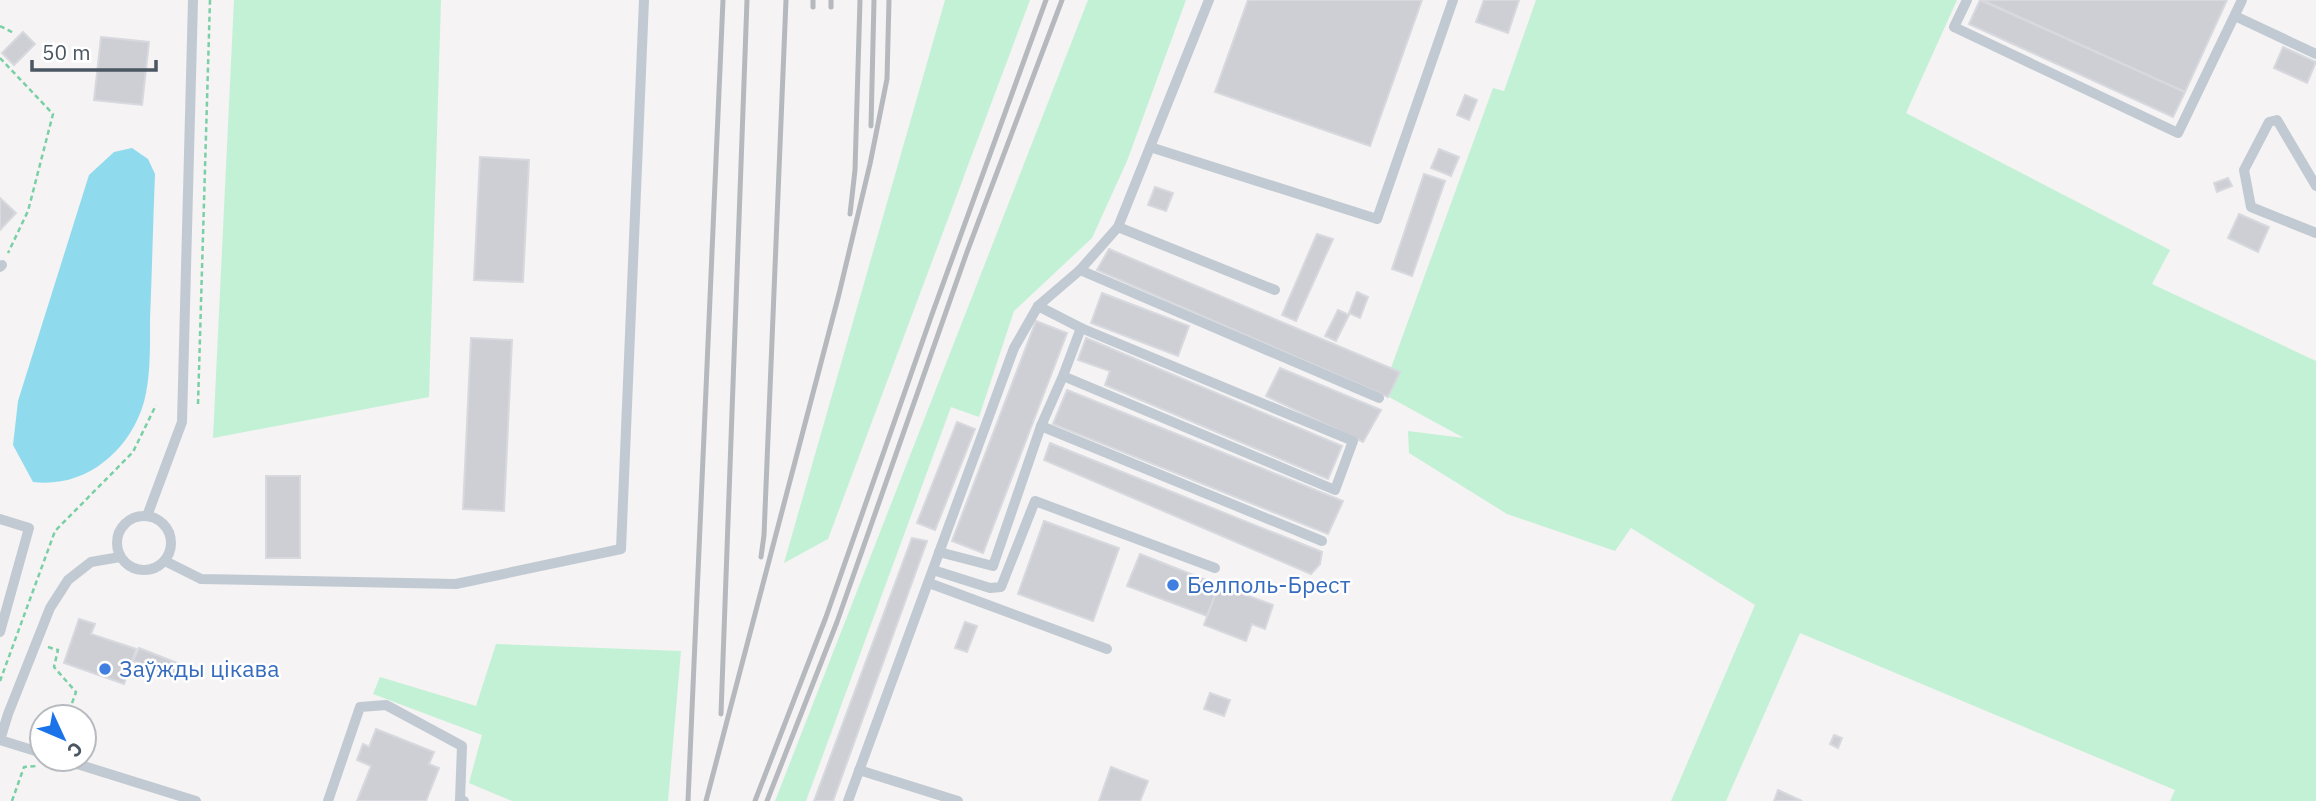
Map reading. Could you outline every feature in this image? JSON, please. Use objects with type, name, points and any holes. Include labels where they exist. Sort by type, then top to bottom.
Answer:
[{"type":"lane","points":[[147,516],[182,422],[192,0]]},
{"type":"lane","points":[[165,561],[201,579],[456,584],[621,549],[644,0]]},
{"type":"lane","points":[[848,801],[1014,348],[1038,306],[1080,270],[1118,227],[1209,0]]},
{"type":"lane","points":[[1150,146],[1377,219],[1453,0]]},
{"type":"lane","points":[[1967,0],[1954,27],[2178,133],[2242,0]]},
{"type":"lane","points":[[2235,16],[2316,54]]},
{"type":"lane","points":[[2316,186],[2277,120],[2269,122],[2244,170],[2251,207],[2316,233]]},
{"type":"lane","points":[[1118,227],[1275,290]]},
{"type":"lane","points":[[1080,270],[1379,398]]},
{"type":"lane","points":[[1038,306],[1081,328],[1353,441],[1335,490],[1063,376]]},
{"type":"lane","points":[[939,552],[993,566],[1041,426],[1081,328]]},
{"type":"lane","points":[[1041,426],[1322,541]]},
{"type":"lane","points":[[933,570],[990,588],[1001,587],[1035,500],[1215,568]]},
{"type":"lane","points":[[147,516],[162,523],[167,529],[171,546],[165,561],[149,570],[141,570],[132,568],[120,556],[117,548],[119,532],[130,519],[147,516]]},
{"type":"lane","points":[[0,519],[29,528],[3,606],[0,632]]},
{"type":"lane","points":[[28,749],[0,740],[4,711],[50,608],[68,580],[92,562],[120,556]]},
{"type":"lane","points":[[929,583],[1107,649]]},
{"type":"lane","points":[[328,801],[360,706],[386,705],[462,746],[460,800],[464,801]]},
{"type":"lane","points":[[859,770],[958,801]]},
{"type":"lane","points":[[98,771],[196,801]]},
{"type":"path","points":[[198,404],[210,0]]},
{"type":"path","points":[[0,26],[14,33]]},
{"type":"path","points":[[0,58],[53,114],[28,211],[1,266]]},
{"type":"path","points":[[0,681],[55,531],[133,452],[156,405]]},
{"type":"path","points":[[17,636],[58,650],[54,667],[76,692],[72,703]]},
{"type":"path","points":[[12,801],[24,767],[28,767]]},
{"type":"green space","points":[[234,0],[441,0],[429,397],[213,438]]},
{"type":"green space","points":[[945,0],[1030,0],[828,539],[784,563]]},
{"type":"green space","points":[[1088,0],[1186,0],[1127,161],[1092,238],[1014,311],[979,417],[951,407],[806,801],[775,801]]},
{"type":"green space","points":[[1536,0],[1957,0],[1906,113],[2170,250],[2152,284],[2316,361],[2316,801],[2170,801],[2175,790],[1800,633],[1726,801],[1671,801],[1755,605],[1631,528],[1615,551],[1507,514],[1409,453],[1408,431],[1464,438],[1389,397],[1400,372],[1391,368],[1493,88],[1504,91]]},
{"type":"green space","points":[[496,644],[681,651],[668,801],[512,801],[469,783],[482,735],[373,694],[380,677],[476,706]]},
{"type":"water","points":[[132,148],[148,159],[155,174],[149,366],[144,401],[124,442],[99,466],[68,480],[33,482],[13,445],[18,401],[89,175],[114,152]]},
{"type":"building","points":[[1248,0],[1422,0],[1370,146],[1215,92]]},
{"type":"building","points":[[1484,0],[1519,0],[1508,33],[1476,22]]},
{"type":"building","points":[[1980,0],[2185,92],[2173,117],[1969,24]]},
{"type":"building","points":[[1982,0],[2227,0],[2185,92]]},
{"type":"building","points":[[23,32],[35,44],[14,65],[2,53]]},
{"type":"building","points":[[101,37],[149,42],[142,105],[94,100]]},
{"type":"building","points":[[2283,47],[2316,62],[2307,83],[2274,68]]},
{"type":"building","points":[[1465,95],[1477,100],[1469,120],[1457,115]]},
{"type":"building","points":[[1439,149],[1459,157],[1451,176],[1431,168]]},
{"type":"building","points":[[480,157],[529,160],[523,282],[474,280]]},
{"type":"building","points":[[1424,174],[1445,181],[1412,276],[1392,269]]},
{"type":"building","points":[[2228,178],[2232,186],[2217,192],[2214,183]]},
{"type":"building","points":[[1155,187],[1173,193],[1166,211],[1148,205]]},
{"type":"building","points":[[0,198],[16,213],[0,230]]},
{"type":"building","points":[[2239,214],[2269,227],[2258,252],[2228,238]]},
{"type":"building","points":[[1317,234],[1333,239],[1296,321],[1282,315]]},
{"type":"building","points":[[1109,249],[1400,372],[1388,397],[1097,270]]},
{"type":"building","points":[[1357,292],[1368,297],[1360,318],[1349,313]]},
{"type":"building","points":[[1102,293],[1189,326],[1178,356],[1091,323]]},
{"type":"building","points":[[1338,310],[1349,315],[1336,341],[1325,336]]},
{"type":"building","points":[[1036,321],[1067,333],[983,553],[952,541]]},
{"type":"building","points":[[471,338],[512,340],[504,511],[463,509]]},
{"type":"building","points":[[1086,338],[1342,446],[1328,479],[1105,385],[1110,371],[1078,360]]},
{"type":"building","points":[[1280,368],[1381,410],[1363,442],[1266,396]]},
{"type":"building","points":[[1067,390],[1343,501],[1328,534],[1053,424]]},
{"type":"building","points":[[957,422],[975,429],[935,530],[917,523]]},
{"type":"building","points":[[1050,443],[1322,552],[1320,564],[1311,574],[1044,460]]},
{"type":"building","points":[[266,476],[300,476],[300,558],[266,558]]},
{"type":"building","points":[[1044,521],[1119,548],[1093,621],[1018,594]]},
{"type":"building","points":[[912,538],[927,541],[833,801],[814,801]]},
{"type":"building","name":"Белполь-Брест","points":[[1140,554],[1219,585],[1207,616],[1127,586]]},
{"type":"building","points":[[1219,585],[1273,605],[1265,629],[1252,624],[1246,641],[1204,625]]},
{"type":"building","points":[[79,619],[95,624],[91,634],[136,649],[124,684],[64,663]]},
{"type":"building","points":[[965,622],[977,626],[967,652],[955,648]]},
{"type":"building","points":[[139,648],[180,664],[175,677],[133,661]]},
{"type":"building","points":[[1210,693],[1230,700],[1224,716],[1204,709]]},
{"type":"building","points":[[376,729],[434,752],[429,764],[439,768],[426,801],[357,801],[371,766],[357,760],[363,744],[369,747]]},
{"type":"building","points":[[1834,735],[1842,738],[1838,748],[1830,744]]},
{"type":"building","points":[[1111,767],[1148,781],[1140,801],[1099,801]]},
{"type":"building","points":[[1778,790],[1802,801],[1774,801]]},
{"type":"railway","points":[[688,801],[723,0]]},
{"type":"railway","points":[[721,714],[747,0]]},
{"type":"railway","points":[[761,557],[786,0]]},
{"type":"railway","points":[[813,0],[813,7]]},
{"type":"railway","points":[[831,0],[831,7]]},
{"type":"railway","points":[[850,214],[855,170],[860,0]]},
{"type":"railway","points":[[871,126],[874,0]]},
{"type":"railway","points":[[706,801],[839,294],[870,164],[887,79],[889,0]]},
{"type":"railway","points":[[755,801],[826,617],[1046,0]]},
{"type":"railway","points":[[767,801],[837,622],[967,252],[1062,0]]},
{"type":"place","name":"Белполь-Брест","points":[[1173,585]]},
{"type":"place","name":"Заўжды цікава","points":[[105,669]]}]
